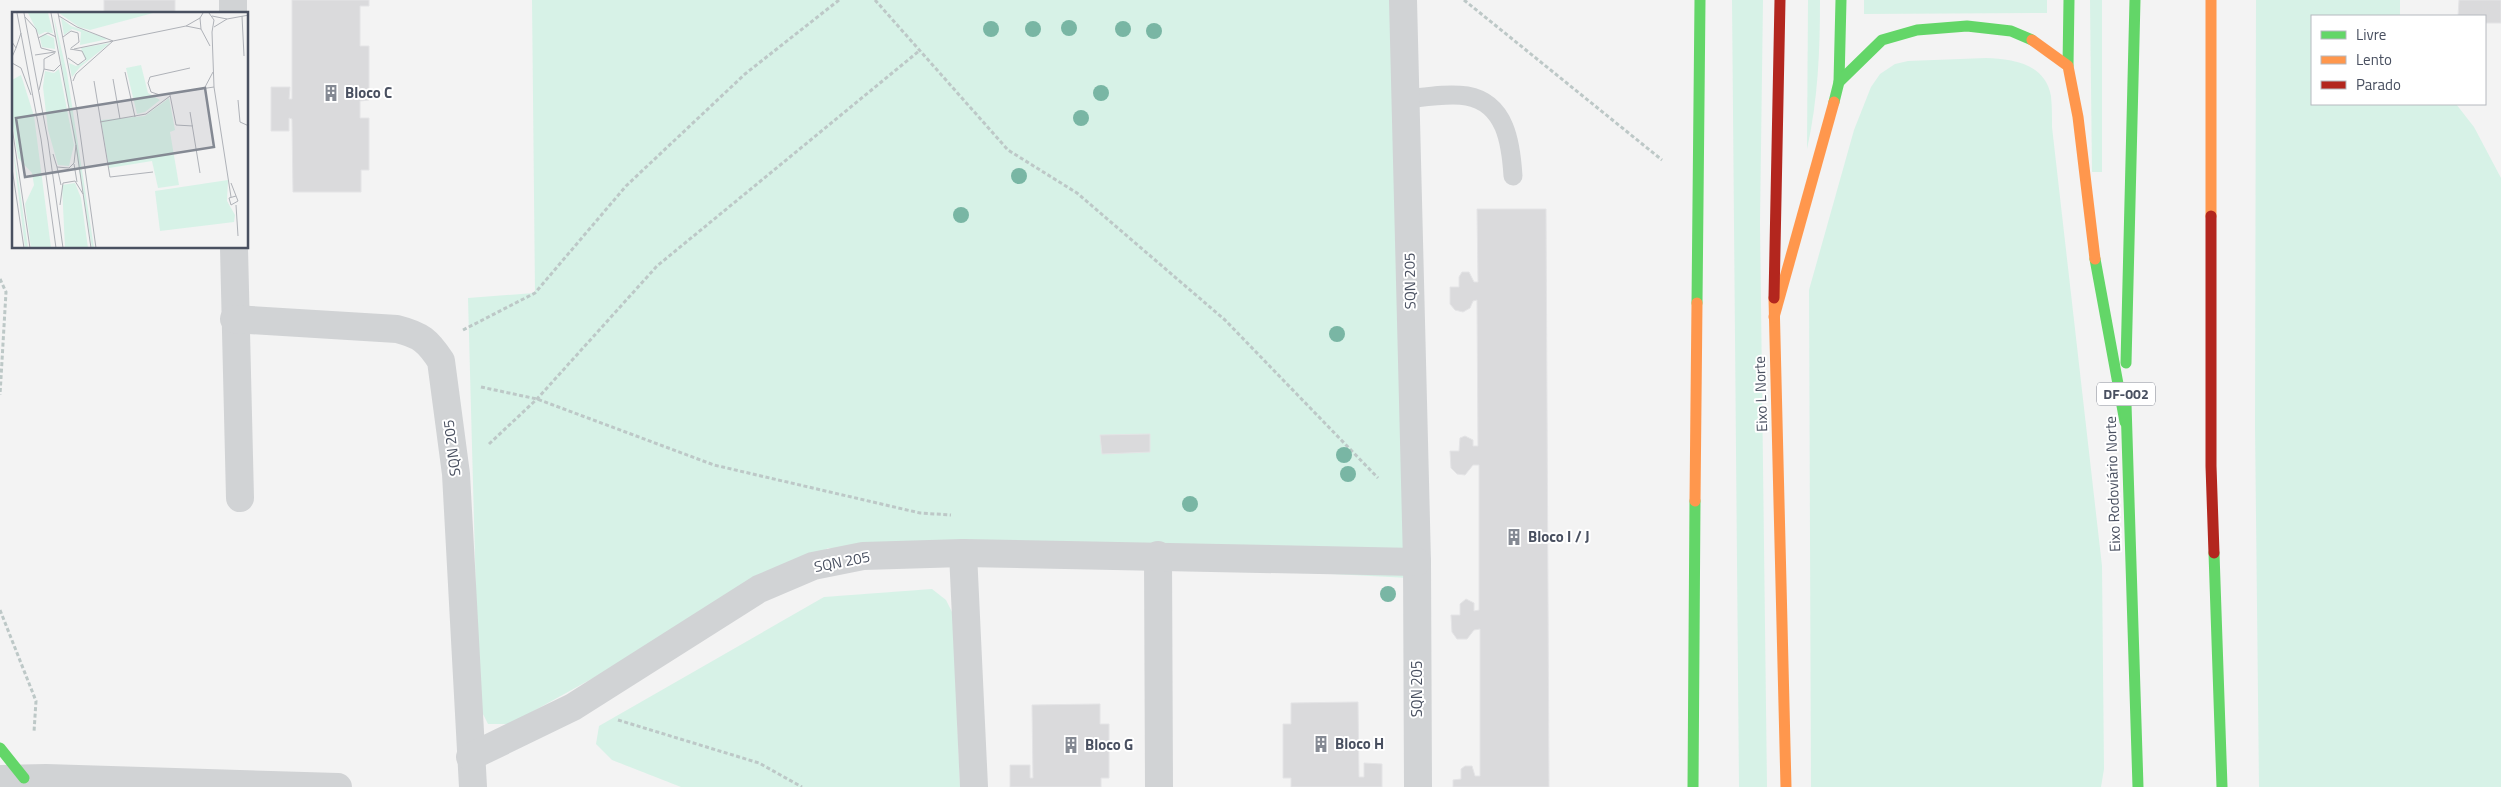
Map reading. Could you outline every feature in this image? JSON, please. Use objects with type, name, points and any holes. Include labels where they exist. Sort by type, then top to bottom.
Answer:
[{"type":"main road","points":[[1693,787],[1700,0]]},
{"type":"main road","name":"Eixo L Norte","points":[[1780,0],[1774,317],[1786,787]]},
{"type":"main road","points":[[1774,317],[1840,82],[1841,0]]},
{"type":"main road","points":[[2068,0],[2068,66],[2078,116],[2090,231],[2125,422]]},
{"type":"main road","name":"Eixo Rodoviário Norte","points":[[2134,0],[2125,422],[2138,787]]},
{"type":"main road","points":[[2211,0],[2211,466],[2222,787]]},
{"type":"main road","points":[[1840,82],[1882,40],[1917,30],[1968,26],[2011,31],[2039,43],[2068,66]]},
{"type":"main road","points":[[0,748],[17,780]]},
{"type":"street","name":"SQN 205","points":[[1404,0],[1417,562],[1418,787]]},
{"type":"street","points":[[234,249],[234,319],[240,498]]},
{"type":"street","points":[[234,319],[398,329],[417,334],[432,346]]},
{"type":"street","name":"SQN 205","points":[[432,346],[441,362],[456,474],[473,787]]},
{"type":"street","points":[[963,553],[974,787]]},
{"type":"street","name":"SQN 205","points":[[470,757],[573,707],[759,590],[813,566],[863,556],[963,553],[1158,555],[1417,562]]},
{"type":"street","points":[[1158,555],[1159,787]]},
{"type":"street","points":[[17,780],[338,787]]},
{"type":"lane","points":[[1406,99],[1468,96],[1489,106],[1503,124],[1510,143],[1513,176]]},
{"type":"path","points":[[432,346],[535,293],[626,186],[745,74],[839,0]]},
{"type":"path","points":[[875,0],[1008,150],[1077,193],[1225,320],[1416,516]]},
{"type":"path","points":[[1464,0],[1697,189]]},
{"type":"path","points":[[456,474],[537,400],[656,266],[919,51]]},
{"type":"path","points":[[0,279],[6,292],[0,395]]},
{"type":"path","points":[[444,379],[537,400],[714,465],[920,513],[957,516]]},
{"type":"path","points":[[0,610],[36,701],[17,780]]},
{"type":"path","points":[[573,707],[759,763],[802,787]]},
{"type":"green space","points":[[532,0],[1400,0],[1409,578],[828,548],[510,724],[488,724],[479,706],[468,298],[535,293]]},
{"type":"green space","points":[[1732,0],[1763,0],[1760,223],[1767,787],[1739,787]]},
{"type":"green space","points":[[1808,0],[1820,0],[1820,19],[1816,94],[1807,149]]},
{"type":"green space","points":[[1864,0],[2047,0],[2047,13],[1864,14]]},
{"type":"green space","points":[[2090,0],[2102,0],[2102,172],[2092,172]]},
{"type":"green space","points":[[2256,0],[2400,0],[2400,15],[2311,15],[2311,105],[2457,105],[2474,127],[2501,178],[2501,787],[2259,787],[2255,427]]},
{"type":"green space","points":[[1986,58],[2016,62],[2035,70],[2048,85],[2051,96],[2052,127],[2102,566],[2104,769],[2101,787],[1811,787],[1809,290],[1854,130],[1871,87],[1880,74],[1895,64],[1908,61]]},
{"type":"green space","points":[[932,589],[946,600],[953,614],[960,787],[681,787],[612,760],[596,744],[599,726],[824,597]]},
{"type":"building","points":[[104,0],[175,0],[175,12],[104,12]]},
{"type":"building","name":"Bloco C","points":[[292,0],[369,0],[369,6],[360,6],[360,46],[369,46],[369,100],[360,101],[360,118],[369,118],[369,170],[361,170],[361,192],[293,192],[292,119],[289,118],[289,131],[271,131],[271,87],[290,87],[289,99],[292,99]]},
{"type":"building","points":[[2459,0],[2501,0],[2501,23],[2486,23],[2486,15],[2458,15]]},
{"type":"building","name":"Bloco I / J","points":[[1477,209],[1546,209],[1549,787],[1453,787],[1453,780],[1461,779],[1461,769],[1465,766],[1472,766],[1475,776],[1480,776],[1480,629],[1474,630],[1467,639],[1457,639],[1452,632],[1451,615],[1460,615],[1460,604],[1466,599],[1474,603],[1474,611],[1479,610],[1479,465],[1473,465],[1465,475],[1457,474],[1451,468],[1450,451],[1459,451],[1460,438],[1465,436],[1473,440],[1473,446],[1478,446],[1477,300],[1473,301],[1470,308],[1463,312],[1455,310],[1450,304],[1450,287],[1459,287],[1459,277],[1462,272],[1469,272],[1474,282],[1478,282]]},
{"type":"building","points":[[1150,434],[1150,452],[1102,454],[1100,435]]},
{"type":"building","name":"Bloco H","points":[[1358,702],[1359,777],[1364,777],[1364,763],[1382,764],[1382,787],[1291,787],[1291,778],[1283,778],[1283,724],[1291,724],[1291,703]]},
{"type":"building","name":"Bloco G","points":[[1100,704],[1100,724],[1109,724],[1109,778],[1101,778],[1101,787],[1010,787],[1010,765],[1030,765],[1030,778],[1033,778],[1032,705]]},
{"type":"traffic: fast","points":[[1697,303],[1700,0]]},
{"type":"traffic: fast","points":[[1839,82],[1841,0]]},
{"type":"traffic: fast","points":[[2068,66],[2069,0]]},
{"type":"traffic: fast","points":[[2126,363],[2135,0]]},
{"type":"traffic: fast","points":[[1834,102],[1839,82],[1882,40],[1917,30],[1967,26],[2011,31],[2032,40]]},
{"type":"traffic: fast","points":[[2095,259],[2125,422]]},
{"type":"traffic: fast","points":[[2126,404],[2138,787]]},
{"type":"traffic: fast","points":[[1693,787],[1695,501]]},
{"type":"traffic: fast","points":[[2214,553],[2222,787]]},
{"type":"traffic: fast","points":[[0,748],[24,778]]},
{"type":"traffic: slow","points":[[2211,0],[2211,216]]},
{"type":"traffic: slow","points":[[2032,40],[2068,66],[2078,117],[2095,259]]},
{"type":"traffic: slow","points":[[1774,317],[1834,102]]},
{"type":"traffic: slow","points":[[1774,298],[1786,787]]},
{"type":"traffic: slow","points":[[1695,501],[1697,303]]},
{"type":"traffic: jam","points":[[1774,298],[1780,0]]},
{"type":"traffic: jam","points":[[2211,216],[2211,466],[2214,553]]},
{"type":"place","name":"Bloco C","points":[[331,93]]},
{"type":"place","name":"Bloco I / J","points":[[1514,537]]},
{"type":"place","name":"Bloco H","points":[[1321,744]]},
{"type":"place","name":"Bloco G","points":[[1071,745]]}]
